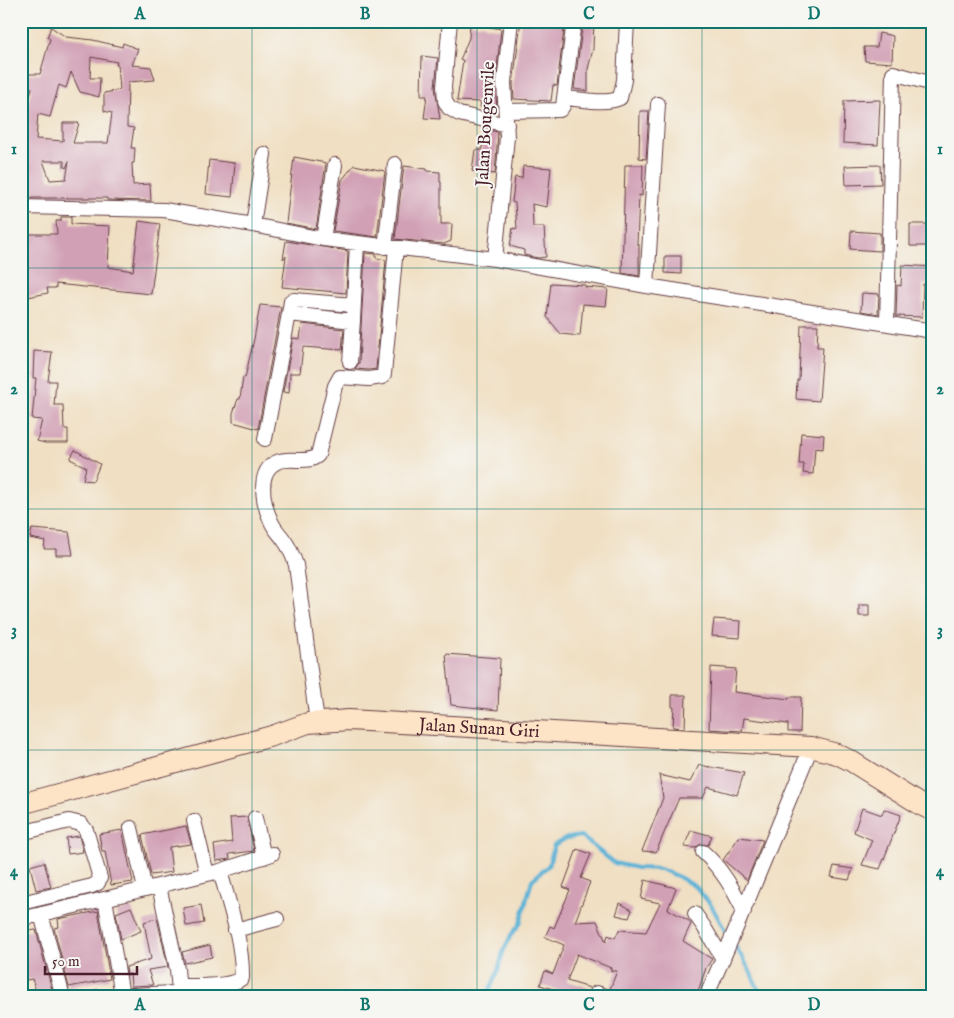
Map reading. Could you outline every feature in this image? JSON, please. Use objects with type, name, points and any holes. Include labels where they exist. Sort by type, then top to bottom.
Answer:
[{"type":"street","points":[[450,21],[444,86],[445,101],[449,108],[459,114],[506,118],[560,110],[563,106],[574,21]]},
{"type":"street","name":"Jalan Bougenvile","points":[[495,259],[507,137],[504,82],[511,21]]},
{"type":"street","points":[[565,98],[602,101],[620,98],[624,80],[627,21]]},
{"type":"street","points":[[887,324],[893,73],[933,84]]},
{"type":"street","points":[[647,286],[658,104]]},
{"type":"street","points":[[253,224],[264,154]]},
{"type":"street","points":[[317,722],[296,565],[292,552],[271,523],[264,493],[265,473],[270,465],[280,460],[310,460],[318,455],[335,386],[340,377],[369,379],[382,377],[395,164]]},
{"type":"street","points":[[323,239],[335,165]]},
{"type":"street","points":[[21,207],[164,210],[253,224],[323,239],[495,259],[647,286],[933,332]]},
{"type":"street","points":[[350,362],[357,243]]},
{"type":"street","points":[[265,439],[292,301],[353,306]]},
{"type":"street","points":[[289,314],[353,321]]},
{"type":"street","name":"Jalan Sunan Giri","points":[[21,804],[272,736],[308,723],[358,720],[811,747],[836,754],[851,761],[933,811]]},
{"type":"street","points":[[706,997],[744,911],[811,747]]},
{"type":"street","points":[[21,919],[159,886],[268,856],[255,818]]},
{"type":"street","points":[[21,833],[69,821],[81,824],[86,830],[100,878],[98,883],[92,886],[21,902]]},
{"type":"street","points":[[179,986],[207,986],[232,982],[242,978],[242,967],[235,930],[194,821]]},
{"type":"street","points":[[131,828],[145,889]]},
{"type":"street","points":[[704,852],[735,891],[744,911]]},
{"type":"street","points":[[98,997],[177,993],[179,991],[177,969],[159,886]]},
{"type":"street","points":[[106,899],[122,995]]},
{"type":"street","points":[[41,914],[63,997]]},
{"type":"street","points":[[695,914],[724,955]]},
{"type":"street","points":[[235,930],[277,919]]},
{"type":"building","points":[[521,21],[565,21],[557,86],[553,85],[551,101],[514,99],[513,84]]},
{"type":"building","points":[[583,21],[594,21],[593,49],[588,69],[588,91],[574,89]]},
{"type":"building","points":[[470,23],[501,29],[494,96],[496,97],[497,108],[480,107],[481,102],[457,101],[463,60],[460,60],[469,38]]},
{"type":"building","points":[[51,27],[66,37],[93,40],[122,47],[123,43],[138,49],[132,65],[151,67],[155,80],[128,82],[127,127],[134,128],[131,148],[135,148],[134,163],[132,163],[133,185],[150,184],[151,201],[107,200],[107,198],[21,198],[21,115],[25,115],[32,88],[23,85],[25,74],[40,74],[50,39],[47,37]],"holes":[[[91,57],[117,62],[116,65],[118,65],[120,90],[104,93],[104,111],[112,113],[108,143],[73,143],[79,123],[63,123],[63,141],[36,139],[38,114],[50,117],[59,85],[66,88],[71,72],[80,92],[99,97],[100,78],[90,78]],[[43,161],[64,161],[64,167],[66,168],[69,161],[66,179],[50,180]]]},
{"type":"building","points":[[879,33],[893,36],[892,63],[865,61],[864,47],[877,47]]},
{"type":"building","points":[[422,56],[438,58],[435,87],[440,119],[424,118],[427,96],[421,96]]},
{"type":"building","points":[[880,100],[878,145],[843,143],[844,101]]},
{"type":"building","points":[[640,111],[649,111],[646,159],[639,158]]},
{"type":"building","points":[[488,130],[498,132],[495,174],[472,171],[475,150],[481,150]]},
{"type":"building","points":[[294,157],[326,163],[316,229],[286,223]]},
{"type":"building","points":[[209,160],[235,163],[232,197],[206,194]]},
{"type":"building","points":[[354,165],[385,171],[377,237],[333,231],[342,180]]},
{"type":"building","points":[[625,165],[643,165],[642,196],[639,195],[637,244],[639,244],[639,276],[622,273]]},
{"type":"building","points":[[880,165],[881,184],[846,185],[845,166]]},
{"type":"building","points":[[404,166],[440,172],[441,224],[452,224],[451,241],[444,244],[395,239]]},
{"type":"building","points":[[523,166],[551,168],[547,207],[532,204],[533,227],[544,227],[546,257],[538,258],[524,255],[524,250],[510,246],[513,228],[517,229],[515,203],[512,202],[515,177],[522,178]]},
{"type":"building","points":[[61,217],[71,217],[71,224],[110,226],[108,267],[133,271],[139,221],[160,224],[151,294],[56,284],[56,288],[47,288],[48,293],[28,297],[25,283],[21,283],[21,234],[57,234],[56,221],[61,221]]},
{"type":"building","points":[[910,224],[933,224],[933,246],[910,246]]},
{"type":"building","points":[[851,231],[880,233],[880,251],[850,249]]},
{"type":"building","points":[[286,241],[348,251],[346,293],[282,287]]},
{"type":"building","points":[[365,253],[376,254],[376,258],[386,260],[376,369],[369,370],[355,369],[359,363]]},
{"type":"building","points":[[665,256],[681,256],[681,274],[665,273]]},
{"type":"building","points":[[902,265],[933,267],[933,285],[923,284],[922,317],[896,316],[897,285],[901,286]]},
{"type":"building","points":[[551,283],[585,285],[585,287],[608,289],[606,306],[583,304],[580,336],[561,334],[547,317]]},
{"type":"building","points":[[862,293],[879,294],[878,314],[861,311]]},
{"type":"building","points":[[260,305],[281,307],[258,429],[233,422],[233,413],[238,399],[240,399],[243,377],[245,378]]},
{"type":"building","points":[[302,324],[344,329],[342,350],[303,347],[300,373],[290,373],[289,393],[283,392],[293,338],[300,339]]},
{"type":"building","points":[[801,325],[818,325],[817,347],[823,347],[819,401],[796,399],[797,380],[799,380]]},
{"type":"building","points":[[34,351],[52,352],[48,381],[56,381],[54,405],[63,405],[64,429],[68,429],[68,443],[37,441],[42,420],[32,419],[36,378],[33,378]]},
{"type":"building","points":[[801,433],[824,435],[823,449],[815,448],[813,474],[803,473],[804,464],[799,464]]},
{"type":"building","points":[[75,450],[100,464],[93,481],[83,480],[86,467],[70,459]]},
{"type":"building","points":[[32,529],[69,532],[73,555],[56,555],[56,549],[44,549],[45,541],[30,538]]},
{"type":"building","points":[[859,605],[869,605],[869,616],[859,616]]},
{"type":"building","points":[[714,619],[741,621],[740,638],[712,636]]},
{"type":"building","points":[[446,654],[500,658],[498,710],[451,705]]},
{"type":"building","points":[[711,667],[736,669],[734,692],[789,699],[789,697],[801,697],[800,732],[788,732],[788,724],[744,718],[742,731],[709,729]]},
{"type":"building","points":[[672,695],[686,695],[685,728],[673,727],[674,707],[672,707]]},
{"type":"building","points":[[699,765],[744,773],[737,795],[708,787],[703,798],[679,798],[656,852],[642,851],[663,798],[659,775],[690,782]]},
{"type":"building","points":[[862,808],[882,815],[884,809],[901,815],[880,869],[862,865],[872,840],[854,832]]},
{"type":"building","points":[[247,817],[254,851],[229,854],[230,859],[216,861],[214,845],[232,842],[230,818]]},
{"type":"building","points":[[186,826],[191,844],[169,847],[172,872],[151,875],[142,835]]},
{"type":"building","points":[[122,830],[133,882],[111,885],[105,851],[102,851],[99,834]]},
{"type":"building","points":[[691,830],[712,836],[708,845],[701,844],[695,848],[684,847]]},
{"type":"building","points":[[79,836],[83,852],[68,854],[66,838]]},
{"type":"building","points":[[739,837],[763,840],[747,880],[723,860]]},
{"type":"building","points":[[577,849],[591,854],[581,878],[590,882],[575,922],[597,921],[606,942],[608,935],[615,938],[619,930],[646,932],[660,903],[641,899],[645,880],[676,888],[668,909],[691,924],[683,941],[712,959],[706,968],[696,997],[617,997],[615,992],[610,989],[617,971],[611,971],[611,968],[577,954],[567,981],[590,988],[589,997],[579,997],[540,985],[545,971],[553,974],[564,945],[545,937],[550,926],[554,928],[570,890],[563,887]]},
{"type":"building","points":[[44,862],[51,887],[36,890],[30,866]]},
{"type":"building","points":[[834,866],[853,869],[849,880],[831,877]]},
{"type":"building","points":[[620,903],[632,910],[629,918],[616,915]]},
{"type":"building","points":[[201,905],[204,923],[186,926],[183,908]]},
{"type":"building","points":[[131,907],[141,931],[121,939],[116,913]]},
{"type":"building","points":[[98,911],[110,979],[69,987],[54,928],[59,927],[58,919]]},
{"type":"building","points":[[157,918],[168,967],[148,970],[153,985],[131,986],[130,974],[127,975],[126,967],[151,959],[144,922]]},
{"type":"building","points":[[36,930],[54,997],[38,997],[32,979],[21,981],[21,948],[25,948],[21,932]]},
{"type":"building","points":[[210,945],[212,957],[185,963],[182,952]]},
{"type":"waterway","points":[[486,997],[497,974],[503,952],[511,935],[520,924],[532,880],[549,865],[554,845],[567,838],[581,836],[614,863],[637,868],[660,869],[696,887],[711,905],[728,936]]},
{"type":"waterway","points":[[734,944],[749,969],[762,997]]}]
